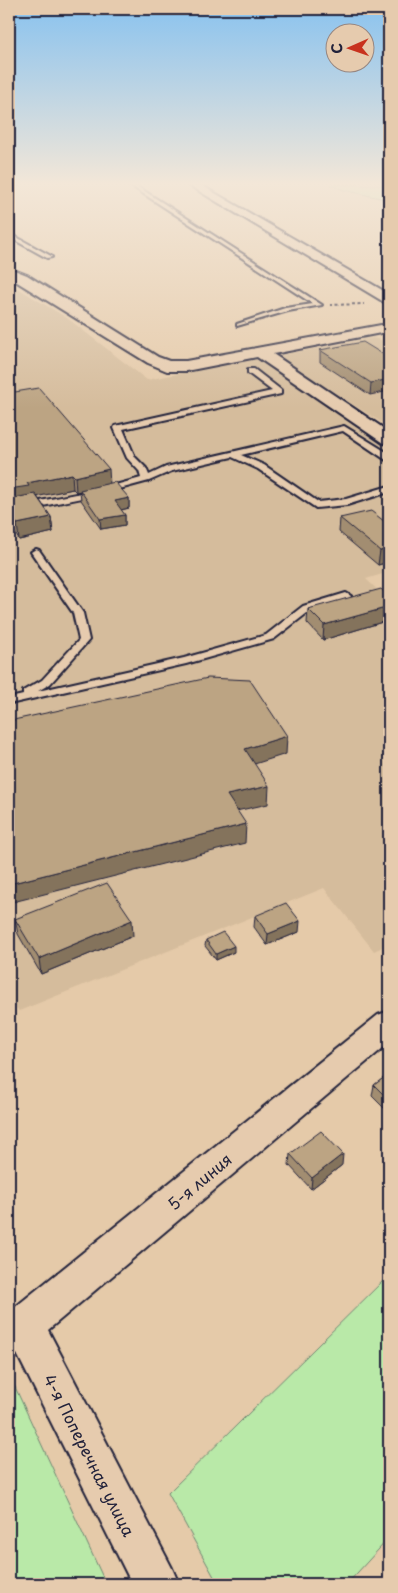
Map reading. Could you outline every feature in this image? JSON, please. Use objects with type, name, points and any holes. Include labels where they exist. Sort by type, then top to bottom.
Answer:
[{"type":"street","points":[[314,259],[385,303]]},
{"type":"street","points":[[9,272],[22,278],[159,363],[186,366],[380,327]]},
{"type":"street","points":[[260,352],[389,439]]},
{"type":"street","name":"5-я линия","points":[[16,1331],[389,1024]]},
{"type":"street","name":"4-я Поперечная улица","points":[[16,1331],[156,1584]]},
{"type":"lane","points":[[248,259],[319,305]]},
{"type":"lane","points":[[239,325],[288,310],[319,305]]},
{"type":"lane","points":[[146,478],[143,470],[131,458],[118,428],[278,392],[251,371]]},
{"type":"lane","points":[[9,510],[98,492],[169,469],[344,428],[385,455],[389,460]]},
{"type":"lane","points":[[233,454],[261,466],[316,506],[347,502],[389,489]]},
{"type":"lane","points":[[12,700],[46,682],[84,640],[78,612],[36,552]]},
{"type":"lane","points":[[12,700],[186,661],[270,637],[307,608],[346,596]]},
{"type":"path","points":[[319,305],[385,303]]},
{"type":"shaded area","points":[[9,283],[67,318],[147,380],[258,358],[389,448],[389,572],[366,579],[389,601],[389,944],[374,951],[324,888],[19,1011],[9,1000]]},
{"type":"shaded area","points":[[373,338],[389,342],[389,427],[276,356]]},
{"type":"green space","points":[[389,1275],[389,1538],[347,1584],[218,1584],[168,1493]]},
{"type":"green space","points":[[9,1374],[106,1584],[9,1584]]},
{"type":"building","points":[[363,342],[389,358],[389,379],[371,383],[320,350]]},
{"type":"building","points":[[9,384],[15,392],[39,388],[109,469],[75,477],[72,474],[27,483],[29,486],[9,489]]},
{"type":"building","points":[[115,482],[129,498],[115,501],[125,515],[100,519],[80,490]]},
{"type":"building","points":[[35,494],[51,517],[17,524],[9,513],[9,499]]},
{"type":"building","points":[[371,511],[389,525],[389,549],[380,551],[340,518]]},
{"type":"building","points":[[381,589],[389,596],[389,607],[324,625],[308,609]]},
{"type":"building","points":[[208,678],[250,680],[287,736],[245,749],[269,786],[227,795],[246,824],[9,884],[9,721]]},
{"type":"building","points":[[107,883],[132,920],[39,959],[15,919]]},
{"type":"building","points":[[286,903],[300,921],[268,934],[255,916]]},
{"type":"building","points":[[223,932],[234,946],[216,954],[206,940]]},
{"type":"building","points":[[389,1074],[389,1100],[374,1085]]},
{"type":"building","points":[[321,1131],[343,1154],[312,1178],[290,1154]]}]
